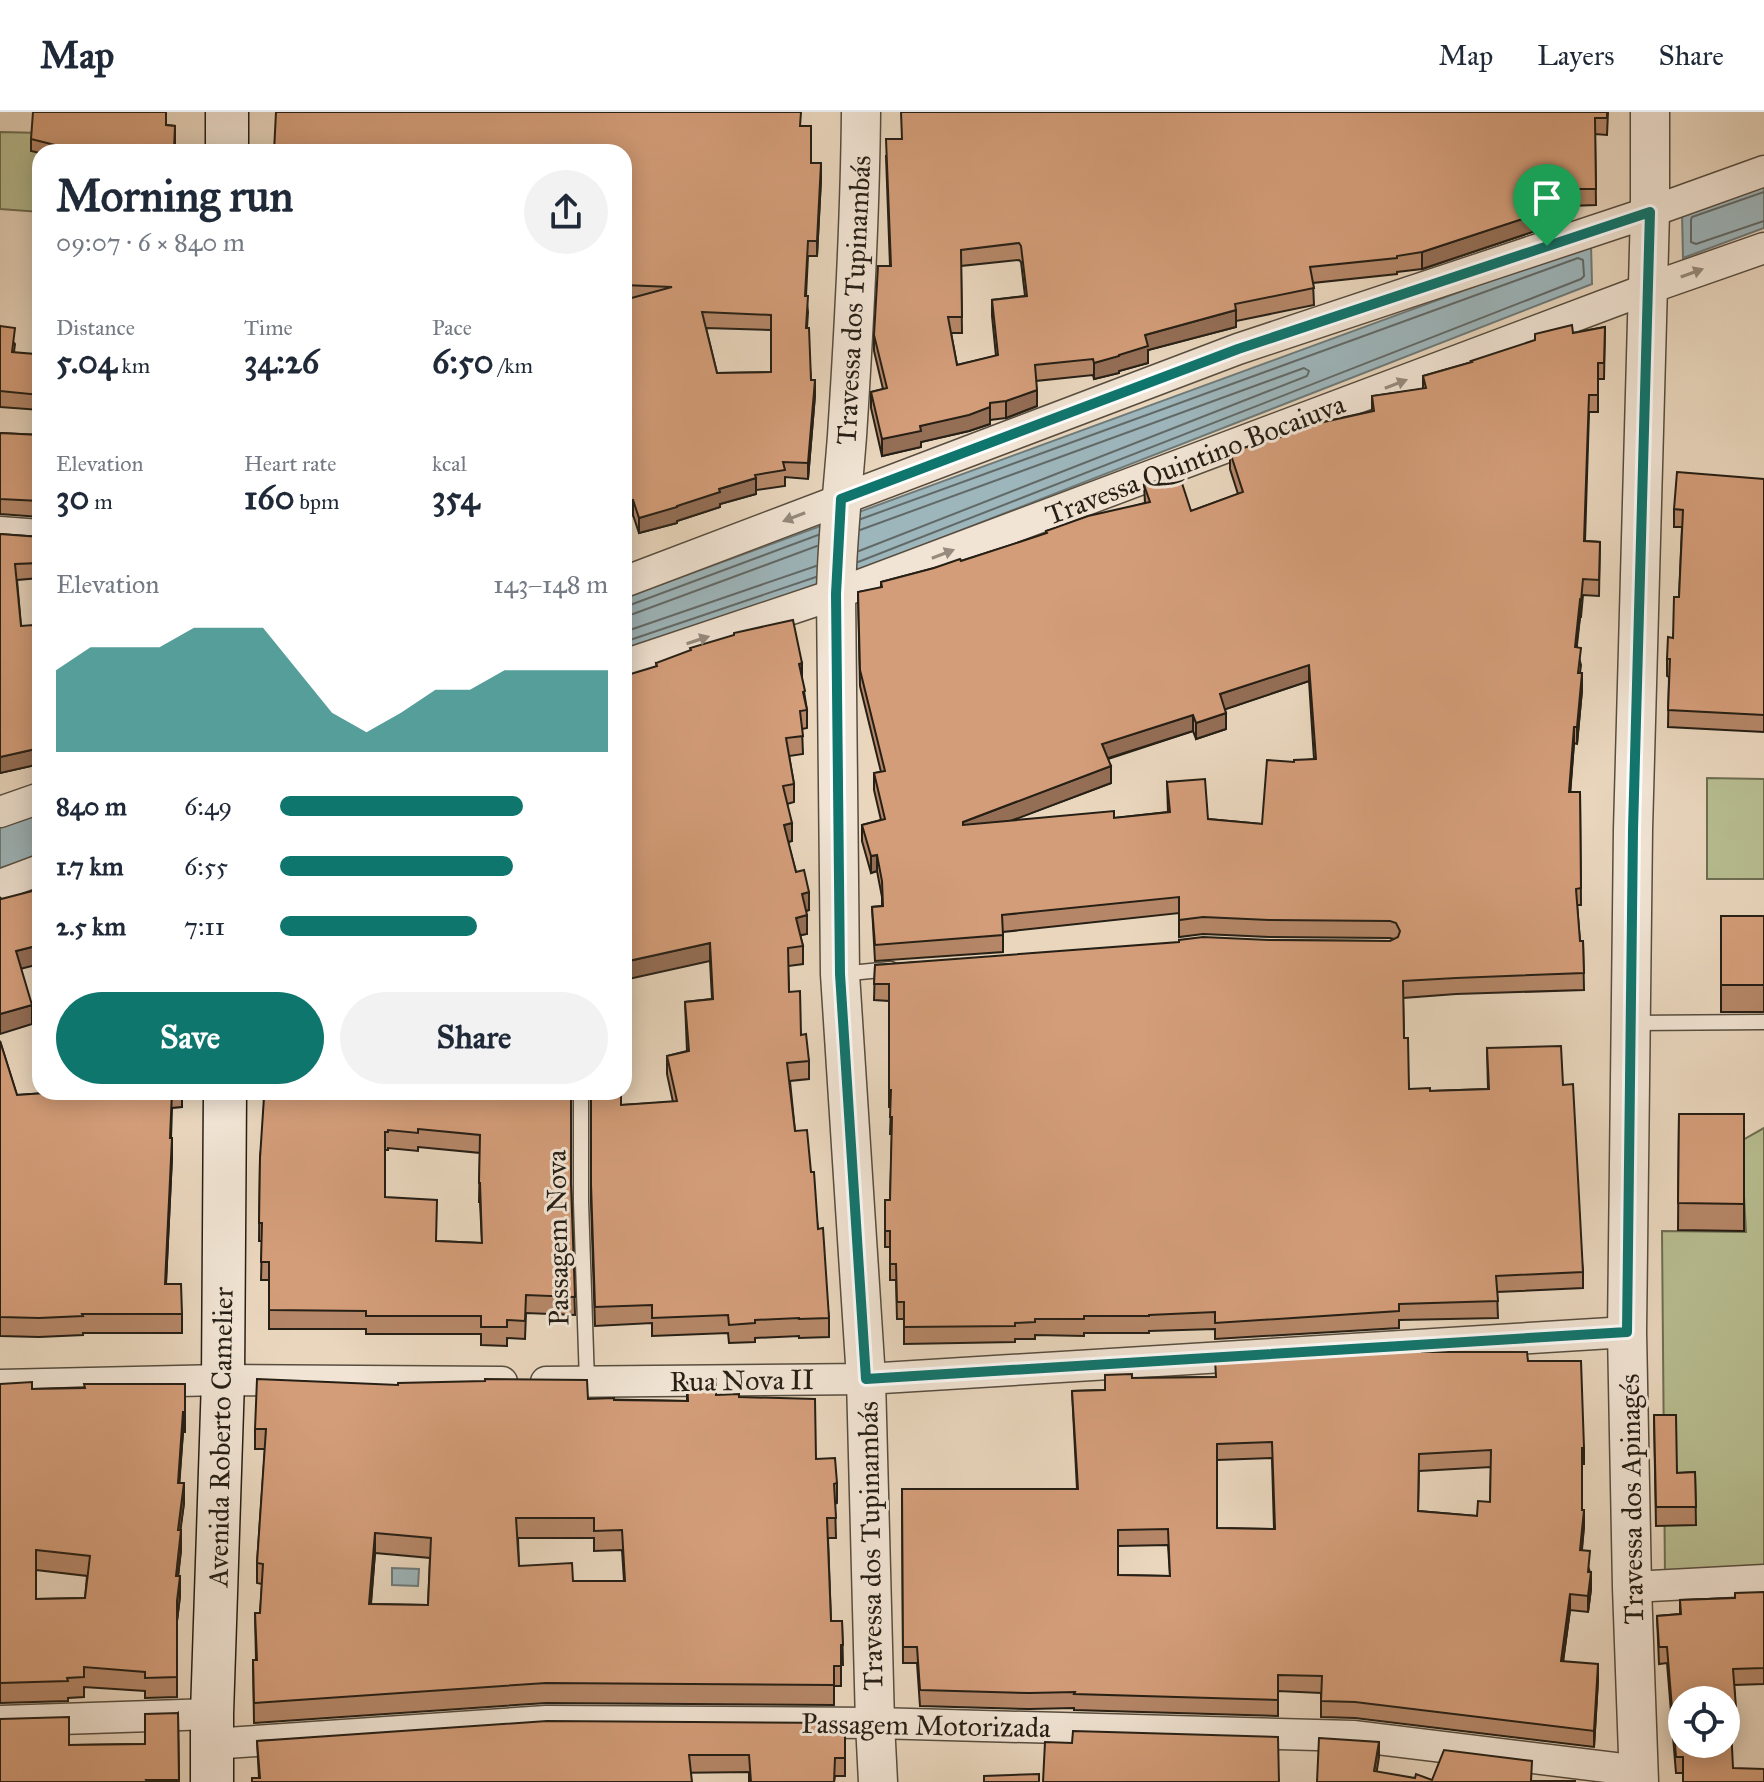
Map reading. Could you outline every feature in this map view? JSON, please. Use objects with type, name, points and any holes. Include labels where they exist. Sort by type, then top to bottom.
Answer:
[{"type":"main road","points":[[227,112],[227,144]]},
{"type":"main road","name":"Avenida Roberto Camelier","points":[[212,1747],[223,1380],[225,1100]]},
{"type":"street","name":"Travessa dos Tupinambás","points":[[861,112],[860,216],[836,594],[840,974],[866,1379],[878,1782]]},
{"type":"street","name":"Travessa dos Apinagés","points":[[1639,1777],[1627,1332],[1630,1023],[1650,112]]},
{"type":"street","points":[[632,579],[1238,349],[1764,171]]},
{"type":"street","name":"Travessa Quintino Bocaiuva","points":[[632,662],[836,594],[1647,289],[1764,248]]},
{"type":"street","points":[[0,532],[32,534]]},
{"type":"street","points":[[0,812],[32,801]]},
{"type":"street","points":[[0,885],[32,873]]},
{"type":"street","name":"Rua Nova II","points":[[0,1385],[223,1380],[587,1382],[866,1379],[1627,1332]]},
{"type":"street","points":[[1632,1587],[1764,1580]]},
{"type":"street","name":"Passagem Motorizada","points":[[0,1721],[212,1747],[546,1721],[875,1723],[1353,1736],[1639,1777]]},
{"type":"lane","points":[[840,974],[907,968]]},
{"type":"lane","points":[[1630,1023],[1764,1022]]},
{"type":"lane","name":"Passagem Nova","points":[[581,1100],[587,1382]]},
{"type":"green space","points":[[0,132],[43,133],[41,144],[32,144],[32,211],[0,209]]},
{"type":"green space","points":[[1707,778],[1764,779],[1764,879],[1707,879]]},
{"type":"green space","points":[[1764,1128],[1764,1572],[1665,1579],[1662,1231],[1746,1232],[1741,1141]]},
{"type":"water","points":[[1764,183],[1764,228],[1683,258],[1682,212]]},
{"type":"water","points":[[1591,244],[1592,284],[854,572],[632,648],[632,595]]},
{"type":"water","points":[[32,816],[32,858],[0,868],[0,826]]},
{"type":"water","points":[[392,1568],[419,1569],[418,1586],[392,1585]]},
{"type":"building","points":[[33,112],[166,112],[166,125],[175,126],[174,144],[51,144],[31,139]]},
{"type":"building","points":[[276,112],[801,112],[800,126],[811,126],[811,163],[821,163],[817,241],[808,241],[805,296],[808,296],[806,328],[809,328],[811,380],[815,380],[808,463],[783,462],[785,470],[755,475],[756,478],[719,489],[720,492],[639,518],[632,500],[632,298],[672,287],[632,285],[632,144],[274,144]],"holes":[[[702,312],[771,315],[771,372],[717,373]]]},
{"type":"building","points":[[901,112],[1607,112],[1607,118],[1595,118],[1596,189],[1567,189],[1568,204],[1422,252],[1397,258],[1310,267],[1314,288],[1235,304],[1236,310],[1145,335],[1148,346],[1094,363],[1093,359],[1035,365],[1037,390],[990,403],[990,407],[969,415],[920,426],[921,431],[882,439],[871,392],[887,388],[874,335],[878,266],[891,266],[886,139],[902,139]],"holes":[[[1019,243],[1027,296],[992,300],[998,355],[957,365],[948,317],[962,317],[961,250]]]},
{"type":"building","points":[[1572,325],[1573,333],[1605,327],[1604,363],[1598,363],[1598,395],[1589,395],[1584,541],[1600,542],[1599,580],[1583,579],[1580,600],[1575,647],[1581,648],[1578,673],[1582,673],[1569,792],[1580,792],[1581,888],[1576,889],[1584,973],[1403,981],[1404,1038],[1408,1038],[1409,1089],[1430,1088],[1430,1091],[1489,1089],[1487,1048],[1561,1046],[1563,1085],[1573,1084],[1583,1272],[1496,1276],[1498,1301],[1399,1304],[1399,1311],[1215,1323],[1215,1312],[1035,1319],[1035,1322],[1015,1323],[1015,1326],[904,1327],[904,1302],[897,1302],[896,1264],[890,1264],[890,1231],[885,1231],[885,1200],[890,1200],[892,1117],[889,984],[874,984],[875,965],[1179,942],[1203,937],[1390,941],[1398,937],[1400,931],[1396,923],[1390,921],[1203,917],[1179,920],[1179,897],[1002,915],[1003,935],[875,945],[872,907],[883,906],[882,881],[877,855],[871,856],[862,825],[885,819],[874,773],[885,771],[860,670],[858,592],[882,587],[881,582],[961,561],[1047,533],[1088,516],[1150,502],[1144,485],[1179,474],[1191,511],[1243,492],[1230,452],[1284,436],[1283,431],[1374,411],[1372,396],[1426,388],[1423,376],[1535,340],[1535,334]],"holes":[[[1309,665],[1316,759],[1294,762],[1267,760],[1262,824],[1208,819],[1205,779],[1167,782],[1170,812],[1114,818],[1114,811],[963,825],[963,822],[1111,766],[1102,744],[1193,715],[1196,723],[1226,713],[1220,694]]]},
{"type":"building","points":[[0,326],[15,328],[12,352],[32,354],[32,394],[0,391]]},
{"type":"building","points":[[0,433],[32,435],[32,501],[0,499]]},
{"type":"building","points":[[1677,472],[1764,479],[1764,715],[1668,710],[1668,637],[1673,638],[1674,597],[1679,597],[1683,510],[1674,509]]},
{"type":"building","points":[[0,534],[32,536],[32,563],[15,564],[21,626],[32,625],[32,750],[0,757]]},
{"type":"building","points":[[793,620],[802,663],[799,664],[807,710],[800,711],[803,736],[786,738],[794,784],[783,786],[792,823],[784,825],[796,872],[804,870],[809,892],[802,894],[807,915],[796,918],[803,946],[788,948],[789,992],[800,991],[801,1035],[806,1034],[809,1061],[787,1063],[795,1131],[807,1130],[811,1172],[814,1172],[818,1229],[823,1228],[829,1318],[755,1320],[755,1323],[729,1325],[728,1315],[652,1318],[652,1305],[595,1307],[591,1100],[621,1100],[621,1105],[677,1101],[667,1056],[689,1051],[685,1002],[713,999],[710,943],[632,960],[632,674],[734,633]]},
{"type":"building","points":[[32,891],[32,947],[16,951],[32,1005],[0,1014],[0,897]]},
{"type":"building","points":[[1721,916],[1764,916],[1764,985],[1721,985]]},
{"type":"building","points":[[0,1041],[17,1095],[32,1094],[32,1100],[172,1100],[165,1284],[181,1284],[182,1314],[0,1317]]},
{"type":"building","points":[[264,1100],[571,1100],[575,1297],[526,1295],[525,1321],[507,1320],[507,1327],[481,1327],[481,1316],[366,1316],[366,1311],[269,1310],[269,1262],[261,1262],[260,1158]],"holes":[[[418,1129],[480,1135],[482,1243],[436,1241],[437,1200],[385,1197],[385,1132],[418,1133]]]},
{"type":"building","points":[[1679,1114],[1744,1114],[1744,1204],[1678,1203]]},
{"type":"building","points":[[1401,1348],[1422,1352],[1527,1352],[1528,1361],[1581,1361],[1584,1510],[1580,1550],[1590,1551],[1588,1572],[1591,1572],[1588,1596],[1570,1594],[1561,1661],[1598,1664],[1594,1731],[1355,1702],[1321,1701],[1322,1676],[1278,1675],[1278,1700],[920,1690],[917,1647],[903,1647],[902,1489],[1078,1489],[1072,1391],[1105,1390],[1105,1375],[1132,1374],[1132,1378],[1216,1377],[1215,1359]],"holes":[[[1272,1442],[1275,1529],[1217,1528],[1217,1444]],[[1491,1450],[1490,1502],[1478,1501],[1477,1516],[1418,1511],[1419,1454]],[[1168,1529],[1170,1576],[1118,1575],[1118,1530]]]},
{"type":"building","points":[[257,1379],[398,1385],[485,1379],[587,1380],[588,1399],[688,1401],[687,1379],[716,1379],[716,1395],[815,1399],[816,1459],[835,1458],[837,1483],[834,1484],[836,1518],[827,1518],[831,1621],[842,1621],[841,1666],[834,1666],[834,1685],[546,1683],[254,1703],[253,1660],[257,1660],[255,1613],[260,1613],[263,1564],[257,1563],[266,1429],[255,1429]],"holes":[[[516,1518],[594,1518],[594,1531],[622,1530],[625,1581],[573,1581],[572,1563],[519,1566]],[[375,1533],[431,1538],[428,1605],[369,1604]]]},
{"type":"building","points":[[32,1382],[32,1389],[85,1388],[84,1384],[185,1384],[178,1483],[184,1483],[176,1576],[180,1576],[177,1677],[145,1678],[145,1672],[84,1667],[84,1677],[67,1678],[68,1681],[0,1683],[0,1384]],"holes":[[[36,1550],[90,1556],[85,1598],[36,1599]]]},
{"type":"building","points":[[1654,1415],[1676,1415],[1677,1473],[1695,1472],[1696,1507],[1656,1507]]},
{"type":"building","points":[[1764,1592],[1764,1668],[1733,1669],[1734,1686],[1670,1686],[1667,1647],[1659,1647],[1657,1616],[1681,1614],[1680,1600],[1735,1598],[1735,1593]]},
{"type":"building","points":[[178,1713],[179,1780],[0,1782],[0,1719],[69,1717],[69,1745],[145,1744],[145,1714]]},
{"type":"building","points":[[547,1721],[845,1723],[845,1758],[835,1758],[834,1782],[751,1782],[749,1755],[689,1755],[692,1782],[252,1782],[252,1778],[260,1778],[257,1741]]},
{"type":"building","points":[[1073,1731],[1278,1737],[1279,1782],[1043,1782],[1045,1742],[1072,1743]]},
{"type":"building","points":[[1319,1738],[1379,1742],[1374,1771],[1415,1778],[1416,1774],[1432,1780],[1444,1750],[1532,1761],[1531,1781],[1575,1782],[1317,1782]]},
{"type":"building","points":[[1683,1758],[1733,1758],[1733,1768],[1764,1769],[1764,1782],[1683,1782]]},
{"type":"building","points":[[1039,1774],[1039,1782],[984,1782],[984,1776]]},
{"type":"route","points":[[1650,212],[1633,830],[1627,1332],[866,1379],[840,974],[836,594],[841,499],[1238,349],[1547,246],[1650,212]]}]
